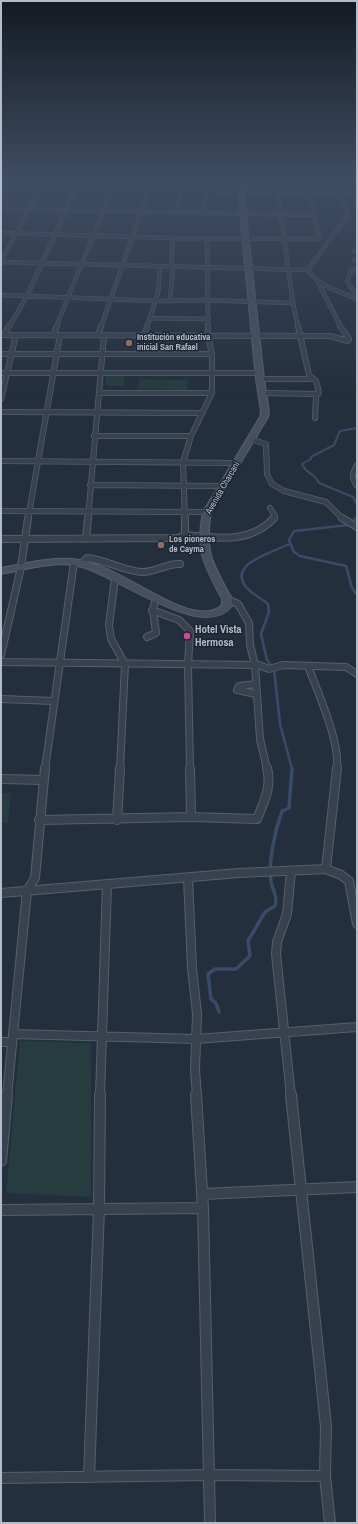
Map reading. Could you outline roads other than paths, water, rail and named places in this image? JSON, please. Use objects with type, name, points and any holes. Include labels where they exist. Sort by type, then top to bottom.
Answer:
[{"type":"main road","name":"Avenida Charcani","points":[[227,598],[207,562],[204,551],[203,536],[207,512],[224,486],[264,417],[265,411],[248,251]]},
{"type":"main road","points":[[1,571],[53,562],[77,563],[100,571],[184,611],[206,614],[214,614],[224,609],[227,606],[227,598]]},
{"type":"street","points":[[6,251],[1,261],[121,266],[308,270]]},
{"type":"street","points":[[3,335],[27,296],[48,251]]},
{"type":"street","points":[[53,335],[87,251]]},
{"type":"street","points":[[98,335],[112,299],[127,251]]},
{"type":"street","points":[[170,301],[173,251]]},
{"type":"street","points":[[184,535],[185,485],[183,462],[191,436],[212,393],[212,354],[208,336],[209,301],[207,251]]},
{"type":"street","points":[[286,251],[293,303],[311,379]]},
{"type":"street","points":[[308,270],[322,251]]},
{"type":"street","points":[[144,336],[155,301],[161,273],[160,267]]},
{"type":"street","points":[[357,268],[351,271],[347,281],[357,296]]},
{"type":"street","points":[[308,270],[310,276],[357,299]]},
{"type":"street","points":[[3,335],[330,336],[348,341],[349,339],[338,323],[317,280]]},
{"type":"street","points":[[1,295],[155,301],[293,303]]},
{"type":"street","points":[[150,318],[208,319]]},
{"type":"street","points":[[1,399],[10,355],[16,335]]},
{"type":"street","points":[[1,655],[21,567],[37,461],[60,335]]},
{"type":"street","points":[[86,539],[96,412],[104,335]]},
{"type":"street","points":[[1,354],[212,354]]},
{"type":"street","points":[[1,373],[212,373],[311,379],[316,381],[318,394],[316,396],[315,418]]},
{"type":"street","points":[[99,393],[212,393]]},
{"type":"street","points":[[262,393],[318,394]]},
{"type":"street","points":[[1,412],[202,413]]},
{"type":"street","points":[[94,436],[191,436]]},
{"type":"street","points":[[250,439],[266,444],[267,474],[272,484],[292,494],[321,500],[337,511],[345,523],[357,527]]},
{"type":"street","points":[[1,461],[237,463]]},
{"type":"street","points":[[357,465],[352,475],[352,479],[357,486]]},
{"type":"street","points":[[90,485],[224,486]]},
{"type":"street","points":[[1,539],[178,538],[184,535],[203,536],[217,539],[246,536],[270,523],[275,516],[270,508]]},
{"type":"street","points":[[1,511],[207,512]]},
{"type":"street","points":[[1,1161],[27,891],[35,878],[43,780],[54,701],[77,563],[87,558],[94,558],[117,566],[148,572],[166,568],[172,564],[180,564]]},
{"type":"street","points":[[100,571],[117,566]]},
{"type":"street","points":[[115,578],[109,625],[111,639],[125,664],[117,820]]},
{"type":"street","points":[[147,636],[156,632],[152,610],[153,602],[156,598]]},
{"type":"street","points":[[39,820],[190,818],[258,819],[269,785],[268,772],[260,739],[255,665],[250,645],[249,623],[238,604],[227,598]]},
{"type":"street","points":[[152,610],[177,620],[190,628],[188,665],[190,818]]},
{"type":"street","points":[[1,662],[260,665],[269,669],[274,669],[283,665],[346,667],[357,674]]},
{"type":"street","points":[[308,666],[332,734],[338,756],[326,869]]},
{"type":"street","points":[[256,684],[239,686],[237,690],[256,694]]},
{"type":"street","points":[[1,699],[54,701]]},
{"type":"street","points":[[1,779],[43,780]]},
{"type":"street","points":[[1,893],[326,869],[341,875],[349,881],[357,924]]},
{"type":"street","points":[[291,871],[287,914],[279,935],[276,954],[283,1033],[311,1273],[326,1426],[325,1476],[330,1523]]},
{"type":"street","points":[[188,878],[192,968],[197,1014],[195,1070],[203,1208],[210,1523]]},
{"type":"street","points":[[89,1477],[99,1209],[101,1037],[107,884]]},
{"type":"street","points":[[1,1042],[13,1038],[196,1038],[357,1027]]},
{"type":"street","points":[[202,1194],[300,1188],[357,1187]]},
{"type":"street","points":[[1,1210],[203,1208]]},
{"type":"street","points":[[1,1478],[209,1475],[325,1476]]},
{"type":"waterway","points":[[352,251],[357,253]]},
{"type":"waterway","points":[[357,428],[340,431],[334,445],[311,457],[311,459],[302,464],[319,483],[353,497],[357,504]]},
{"type":"waterway","points":[[357,517],[349,525],[294,531],[289,540],[294,552],[300,556],[346,566],[352,588],[357,595]]},
{"type":"waterway","points":[[289,544],[264,555],[248,565],[243,571],[242,579],[248,589],[268,604],[269,612],[261,634],[267,660],[274,669],[280,724],[292,769]]},
{"type":"waterway","points":[[219,1012],[216,1003],[211,999],[208,974],[215,969],[236,969],[250,956],[248,941],[265,912],[275,906],[276,903],[276,897],[270,874],[271,856],[282,811],[289,808],[292,769]]},
{"type":"place","name":"Institución educativa inicial San Rafael","points":[[129,343]]},
{"type":"place","name":"Los pioneros de Cayma","points":[[161,545]]},
{"type":"place","name":"Hotel Vista Hermosa","points":[[187,636]]}]
